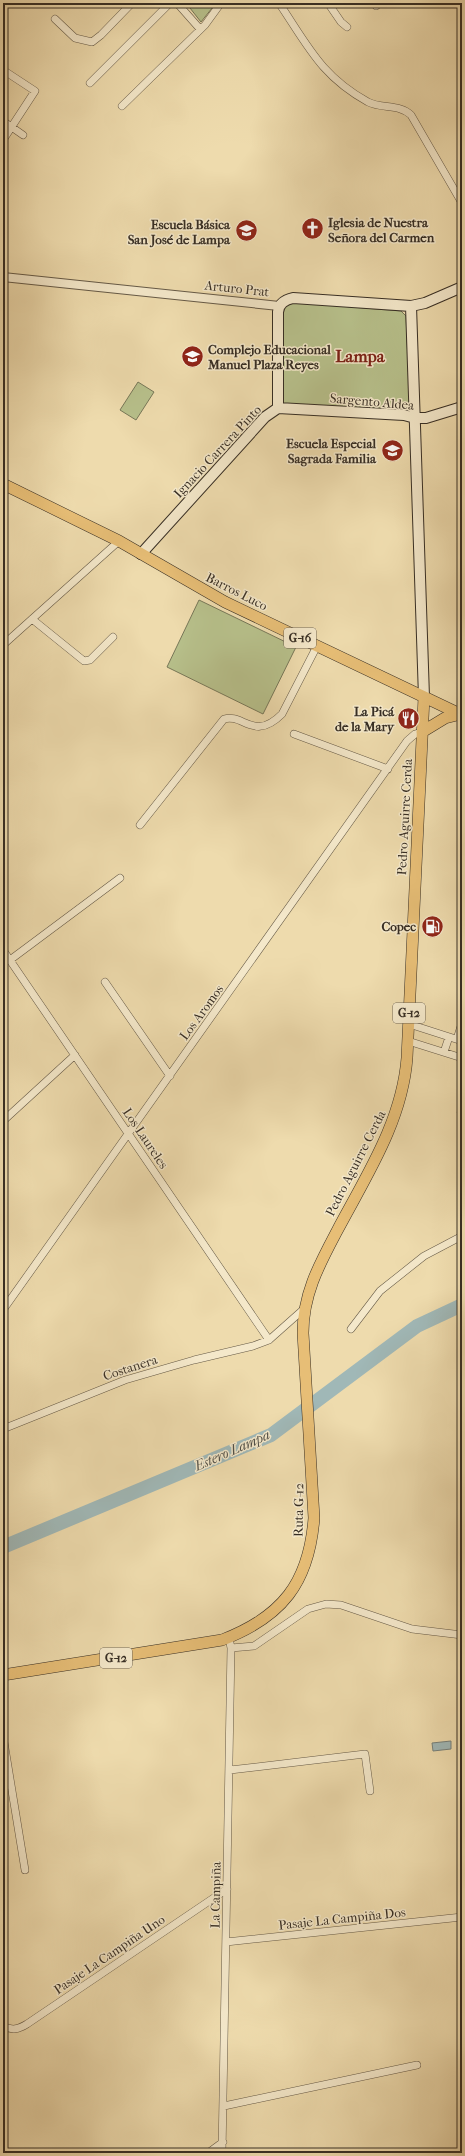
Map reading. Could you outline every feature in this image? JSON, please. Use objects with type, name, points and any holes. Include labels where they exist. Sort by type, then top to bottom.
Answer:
[{"type":"main road","name":"Arturo Prat","points":[[279,306],[286,300],[293,298],[411,306],[425,303],[462,287]]},
{"type":"main road","name":"Ignacio Carrera Pinto","points":[[141,554],[265,417],[278,408],[279,306]]},
{"type":"main road","name":"Pedro Aguirre Cerda","points":[[304,1308],[314,1274],[394,1118],[406,1074],[424,697],[411,306]]},
{"type":"main road","name":"Sargento Aldea","points":[[278,408],[404,415],[415,418],[426,418],[462,407]]},
{"type":"main road","name":"Barros Luco","points":[[3,484],[119,541],[219,598],[461,714]]},
{"type":"main road","points":[[422,732],[445,718],[461,714]]},
{"type":"main road","name":"Ruta G-12","points":[[3,1675],[208,1644],[230,1643],[267,1618],[286,1599],[298,1582],[306,1564],[313,1534],[312,1477],[306,1358],[303,1333],[304,1308]]},
{"type":"street","points":[[55,19],[75,38],[92,42],[101,35],[132,3]]},
{"type":"street","points":[[90,83],[170,3]]},
{"type":"street","points":[[177,3],[200,29]]},
{"type":"street","points":[[122,106],[200,29],[221,3]]},
{"type":"street","points":[[328,3],[341,22],[347,27]]},
{"type":"street","points":[[282,4],[317,60],[334,79],[355,94],[377,106],[406,110],[411,115],[462,203]]},
{"type":"street","points":[[3,70],[35,91],[3,140]]},
{"type":"street","points":[[3,121],[22,135]]},
{"type":"street","name":"Arturo Prat","points":[[3,277],[279,306]]},
{"type":"street","points":[[4,642],[119,541]]},
{"type":"street","points":[[32,619],[84,661],[90,660],[113,637]]},
{"type":"street","points":[[140,825],[224,719],[231,718],[257,726],[273,722],[282,714],[317,646]]},
{"type":"street","name":"Los Aromos","points":[[3,1310],[410,738],[422,732]]},
{"type":"street","points":[[294,734],[388,769]]},
{"type":"street","points":[[10,960],[120,878]]},
{"type":"street","name":"Los Laureles","points":[[3,950],[269,1340]]},
{"type":"street","points":[[105,982],[170,1076]]},
{"type":"street","points":[[409,1024],[459,1040],[462,1023]]},
{"type":"street","points":[[444,1052],[449,1037]]},
{"type":"street","points":[[408,1041],[462,1058]]},
{"type":"street","points":[[3,1121],[74,1055]]},
{"type":"street","points":[[351,1329],[380,1291],[424,1256],[462,1236]]},
{"type":"street","points":[[269,1340],[304,1308]]},
{"type":"street","name":"Costanera","points":[[3,1429],[125,1380],[194,1360],[253,1346],[269,1340]]},
{"type":"street","points":[[230,1643],[254,1646],[308,1609],[326,1604],[341,1605],[412,1629],[462,1635]]},
{"type":"street","name":"La Campiña","points":[[222,2153],[230,1770],[230,1643]]},
{"type":"street","points":[[3,1736],[25,1870]]},
{"type":"street","points":[[230,1770],[365,1754],[370,1791]]},
{"type":"street","name":"Pasaje La Campiña Uno","points":[[3,2026],[12,2030],[27,2024],[227,1889]]},
{"type":"street","name":"Pasaje La Campiña Dos","points":[[226,1942],[462,1917]]},
{"type":"street","points":[[224,2106],[417,2065]]},
{"type":"street","points":[[208,2153],[222,2142]]},
{"type":"green space","points":[[186,3],[216,3],[201,22]]},
{"type":"green space","points":[[291,302],[401,311],[406,316],[410,406],[407,409],[399,411],[285,404],[280,401],[282,312],[285,306]]},
{"type":"green space","points":[[138,382],[154,392],[136,420],[120,410]]},
{"type":"green space","points":[[199,600],[296,647],[263,714],[167,667]]},
{"type":"water","points":[[451,1741],[451,1749],[433,1751],[432,1743]]},
{"type":"waterway","name":"Estero Lampa","points":[[3,1547],[271,1435],[417,1326],[462,1305]]},
{"type":"place","name":"Iglesia de Nuestra Señora del Carmen","points":[[313,229]]},
{"type":"place","name":"Escuela Básica San José de Lampa","points":[[246,231]]},
{"type":"place","name":"Complejo Educacional Manuel Plaza Reyes","points":[[192,356]]},
{"type":"place","name":"Escuela Especial Sagrada Familia","points":[[392,450]]},
{"type":"place","name":"La Picá de la Mary","points":[[409,718]]},
{"type":"place","name":"Copec","points":[[432,926]]},
{"type":"district","name":"Lampa","points":[[360,356]]}]
